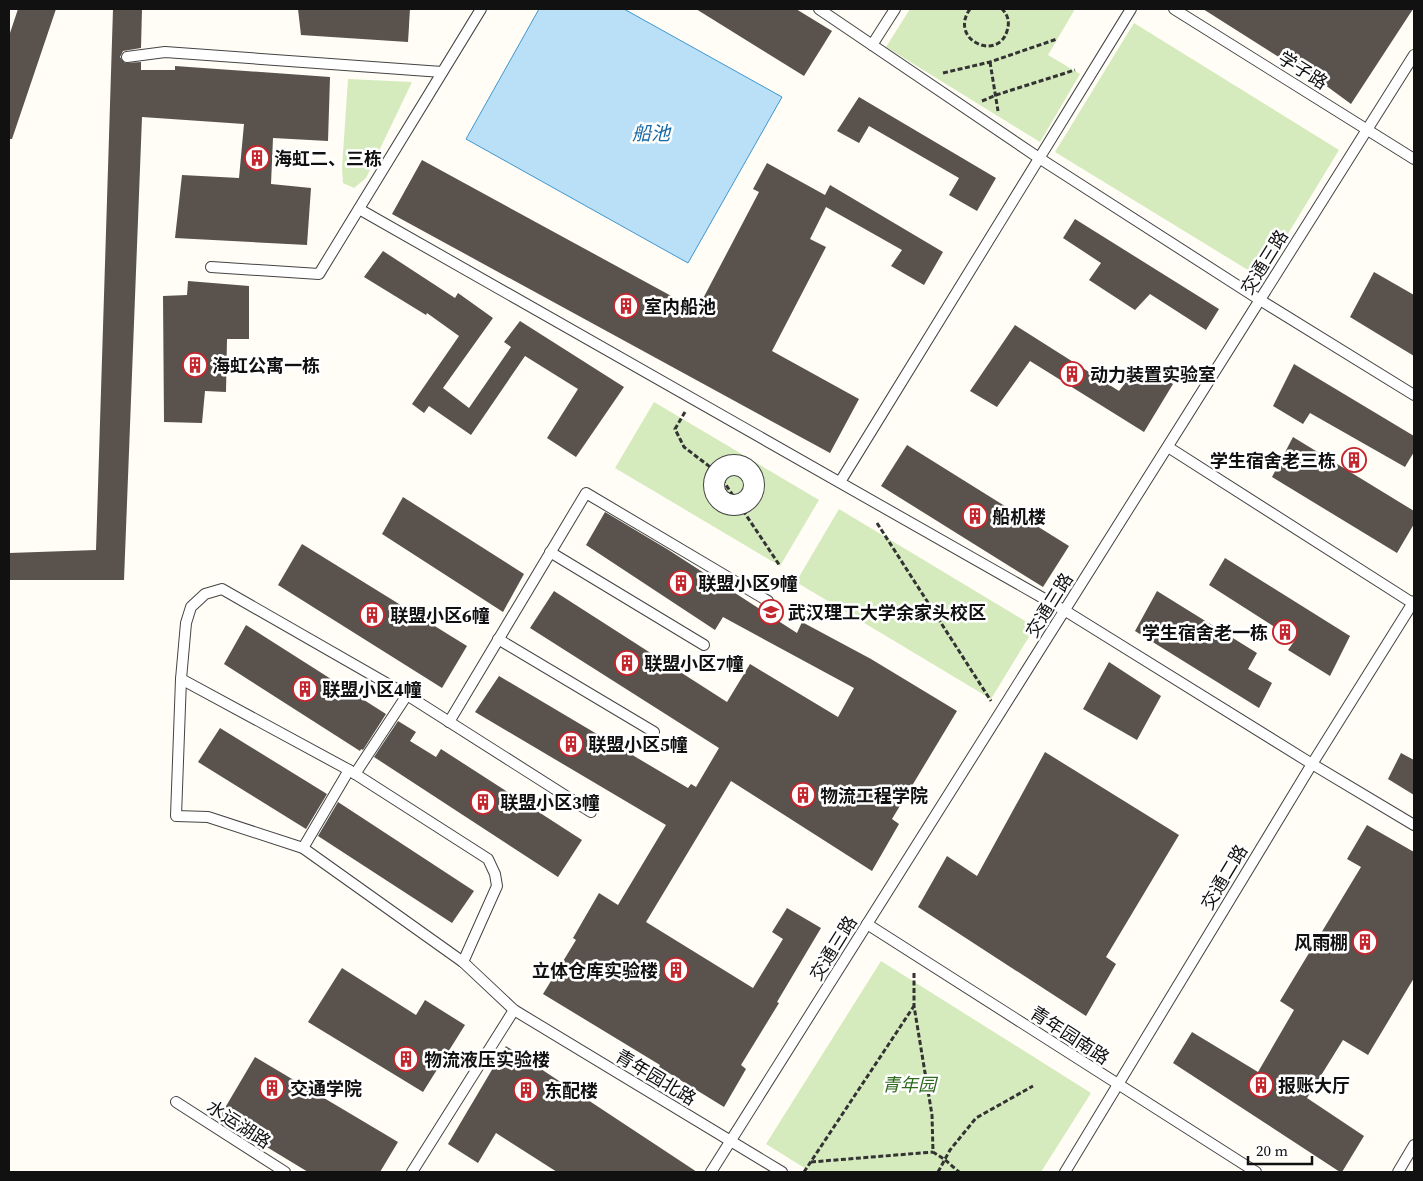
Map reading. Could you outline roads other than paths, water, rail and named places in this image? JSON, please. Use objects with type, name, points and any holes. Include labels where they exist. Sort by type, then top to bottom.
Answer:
[{"type":"street","points":[[733,465],[745,469],[751,474],[754,483],[752,495],[746,502],[738,505],[726,504],[716,495],[714,486],[718,473],[727,466],[733,465]]},
{"type":"lane","points":[[210,267],[319,274],[480,9]]},
{"type":"lane","points":[[819,9],[1039,158],[1260,300],[1414,395]]},
{"type":"lane","points":[[872,46],[895,9]]},
{"type":"lane","points":[[840,482],[1131,9]]},
{"type":"lane","name":"学子路","points":[[1174,9],[1414,159]]},
{"type":"lane","points":[[127,57],[165,52],[442,72]]},
{"type":"lane","name":"交通三路","points":[[711,1172],[1414,55]]},
{"type":"lane","points":[[359,209],[1064,610],[1414,825]]},
{"type":"lane","points":[[1168,447],[1414,602]]},
{"type":"lane","points":[[449,722],[586,493],[768,601]]},
{"type":"lane","points":[[550,552],[704,646]]},
{"type":"lane","points":[[463,962],[497,886],[495,874],[488,859],[352,772],[181,679],[186,624],[191,607],[205,594],[222,589],[407,695],[591,812]]},
{"type":"lane","name":"交通二路","points":[[1065,1172],[1312,764],[1414,602]]},
{"type":"lane","points":[[498,639],[654,732]]},
{"type":"lane","name":"青年园北路","points":[[181,679],[176,816],[208,817],[303,848],[463,962],[514,1010],[782,1172]]},
{"type":"lane","points":[[303,848],[352,772],[407,695]]},
{"type":"lane","name":"青年园南路","points":[[867,924],[1256,1172]]},
{"type":"lane","points":[[412,1172],[514,1010]]},
{"type":"lane","name":"水运湖路","points":[[176,1102],[285,1172]]},
{"type":"lane","points":[[1398,1172],[1414,1145]]},
{"type":"water","name":"船池","points":[[539,9],[624,9],[782,97],[688,263],[466,139]]},
{"type":"place","name":"海虹二、三栋","points":[[257,158]]},
{"type":"place","name":"室内船池","points":[[626,306]]},
{"type":"place","name":"海虹公寓一栋","points":[[195,365]]},
{"type":"place","name":"动力装置实验室","points":[[1072,374]]},
{"type":"place","name":"学生宿舍老三栋","points":[[1354,460]]},
{"type":"place","name":"船机楼","points":[[975,516]]},
{"type":"place","name":"联盟小区9幢","points":[[681,583]]},
{"type":"place","name":"武汉理工大学余家头校区","points":[[771,612]]},
{"type":"place","name":"联盟小区6幢","points":[[372,615]]},
{"type":"place","name":"学生宿舍老一栋","points":[[1285,632]]},
{"type":"place","name":"联盟小区7幢","points":[[627,663]]},
{"type":"place","name":"联盟小区4幢","points":[[305,689]]},
{"type":"place","name":"联盟小区5幢","points":[[571,744]]},
{"type":"place","name":"物流工程学院","points":[[803,795]]},
{"type":"place","name":"联盟小区3幢","points":[[483,802]]},
{"type":"place","name":"风雨棚","points":[[1365,942]]},
{"type":"place","name":"立体仓库实验楼","points":[[676,970]]},
{"type":"place","name":"物流液压实验楼","points":[[406,1059]]},
{"type":"place","name":"报账大厅","points":[[1261,1085]]},
{"type":"place","name":"交通学院","points":[[272,1088]]},
{"type":"place","name":"东配楼","points":[[526,1090]]},
{"type":"park label","name":"青年园","points":[[909,1084]]}]
